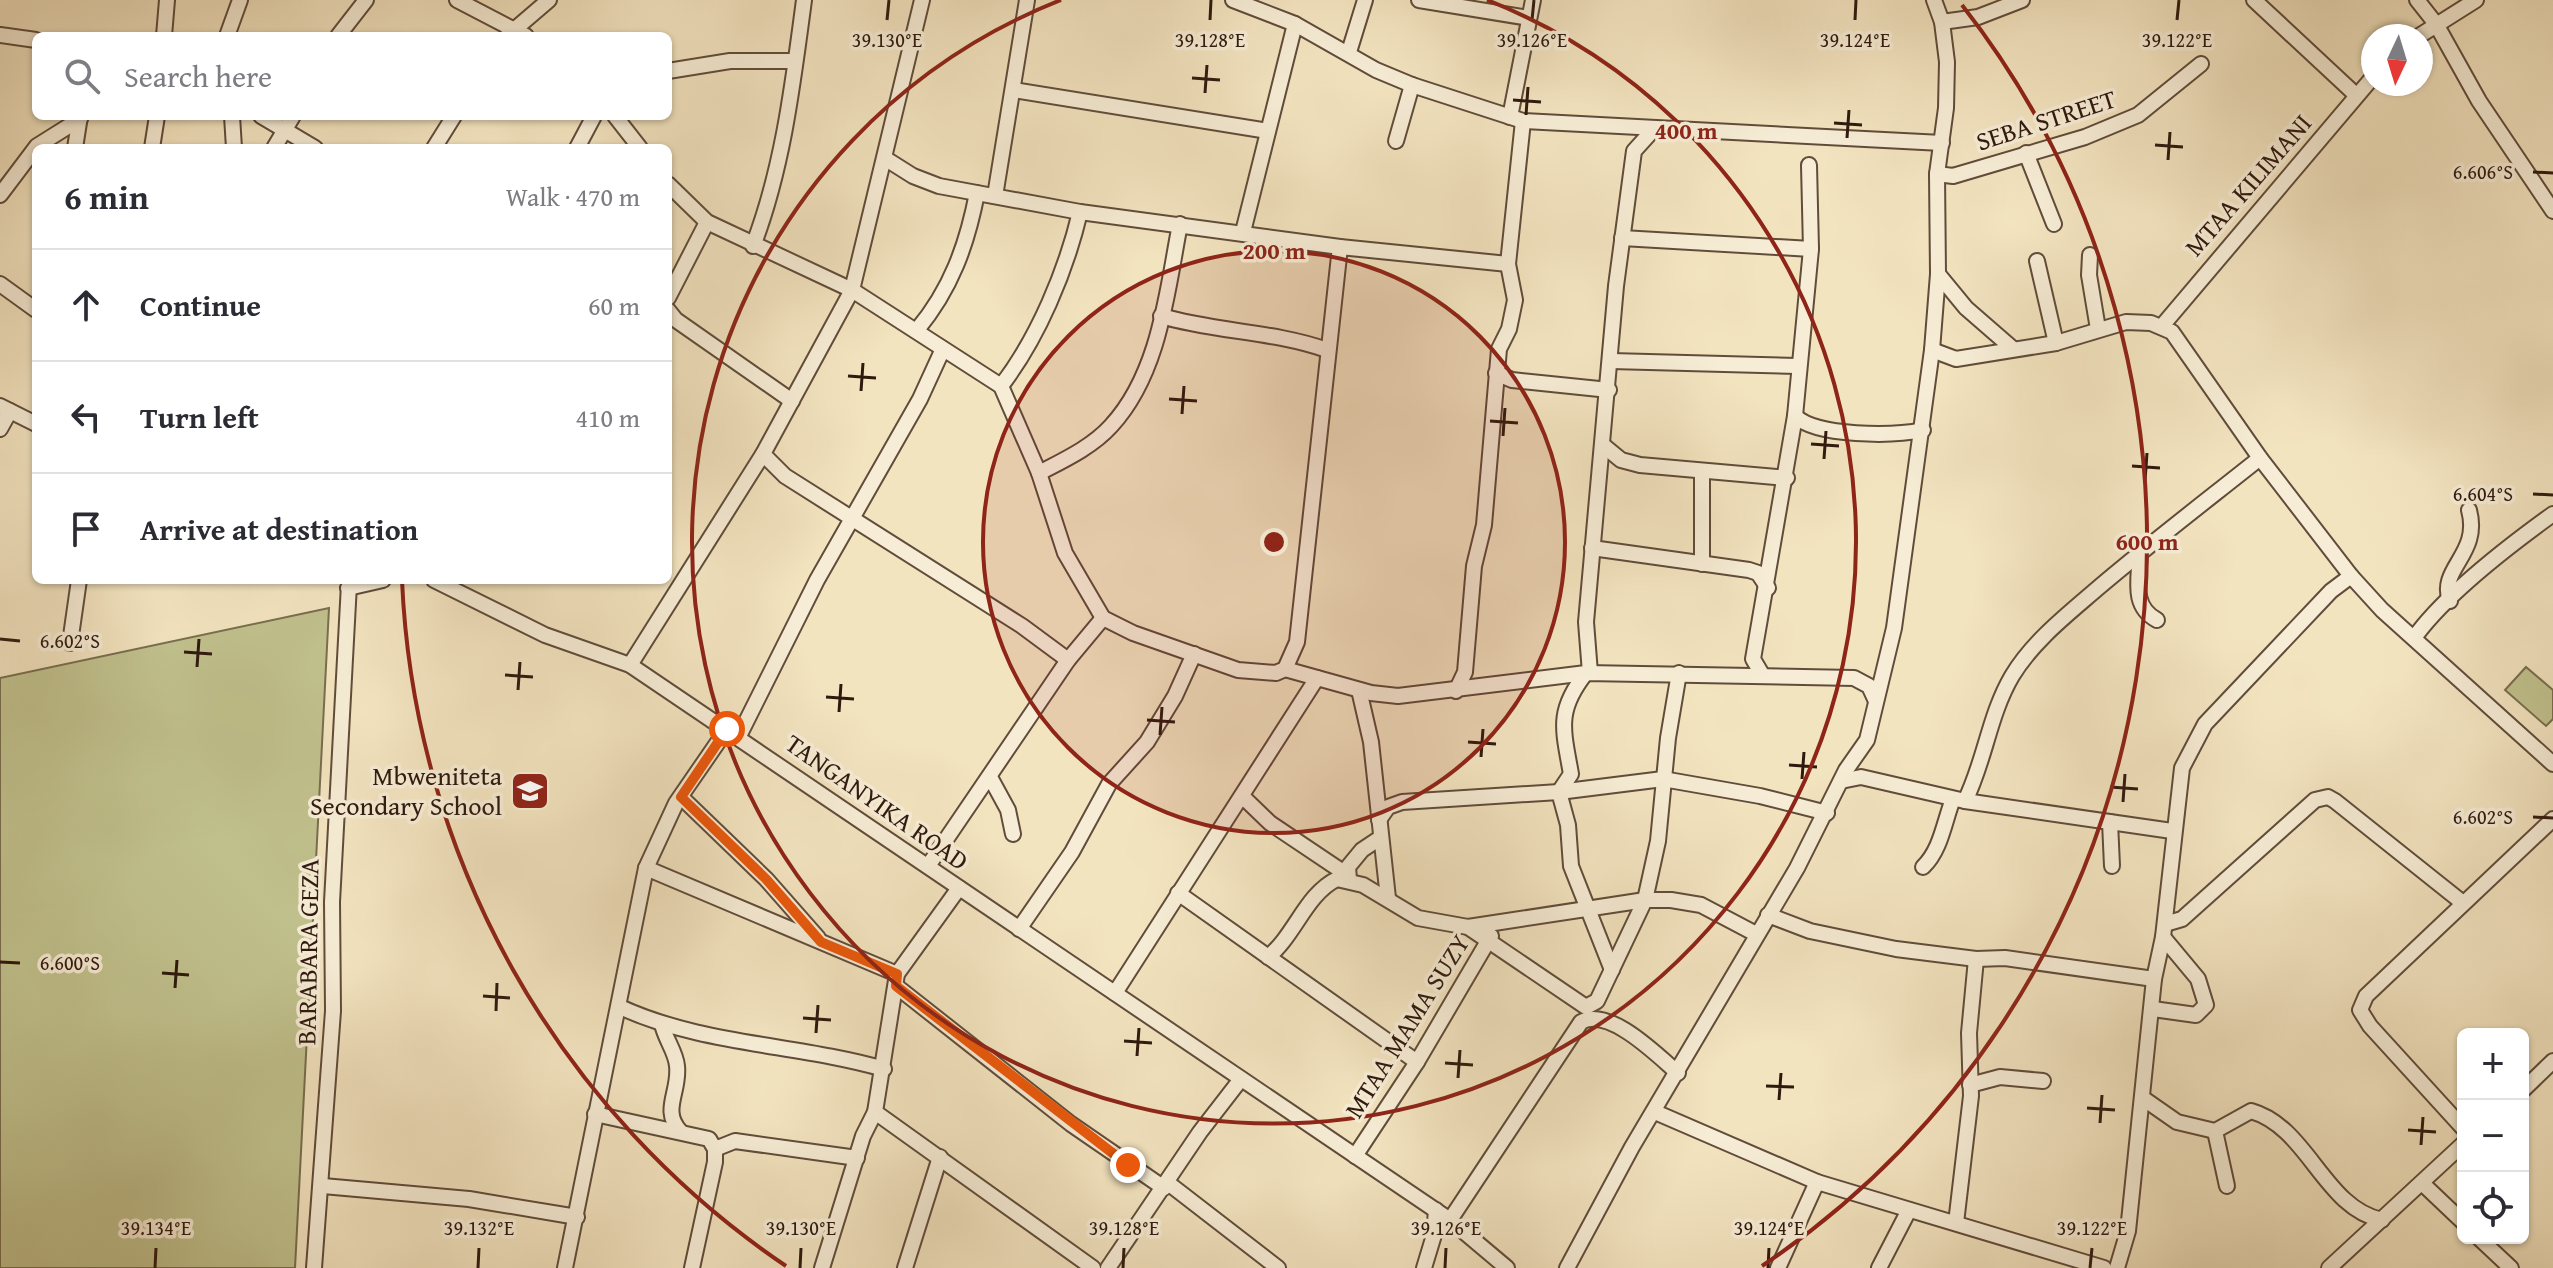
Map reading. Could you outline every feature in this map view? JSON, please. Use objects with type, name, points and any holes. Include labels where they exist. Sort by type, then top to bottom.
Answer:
[{"type":"street","points":[[164,32],[167,0]]},
{"type":"street","points":[[228,32],[240,0]]},
{"type":"street","points":[[341,32],[366,0]]},
{"type":"street","points":[[457,0],[514,32]]},
{"type":"street","points":[[517,32],[549,0]]},
{"type":"street","points":[[753,246],[773,187],[777,152],[791,102],[804,0]]},
{"type":"street","points":[[630,665],[763,454],[852,290],[872,214],[875,184],[886,159],[922,0]]},
{"type":"street","points":[[995,196],[1027,0]]},
{"type":"street","points":[[1233,0],[1295,24],[1376,70],[1516,119],[1613,128],[1942,143]]},
{"type":"street","points":[[1349,52],[1365,0]]},
{"type":"street","points":[[1419,0],[1529,18]]},
{"type":"street","points":[[1456,691],[1467,657],[1474,566],[1484,525],[1499,349],[1509,329],[1515,300],[1508,264],[1516,119],[1533,0]]},
{"type":"street","points":[[1567,1268],[1867,740],[1894,628],[1904,535],[1923,430],[1932,350],[1938,274],[1937,174],[1947,62],[1942,22],[1934,0]]},
{"type":"street","points":[[1942,22],[1978,17],[2022,0]]},
{"type":"street","points":[[2254,0],[2356,95]]},
{"type":"street","points":[[2417,0],[2436,24],[2479,101],[2553,211]]},
{"type":"street","points":[[2433,26],[2476,0]]},
{"type":"street","points":[[1243,232],[1295,24]]},
{"type":"street","points":[[0,35],[32,39]]},
{"type":"street","points":[[672,70],[730,61],[795,61]]},
{"type":"street","name":"SEBA STREET","points":[[1937,174],[1953,176],[2085,137],[2149,110],[2201,64]]},
{"type":"street","points":[[1396,141],[1412,85]]},
{"type":"street","points":[[1014,90],[1268,131]]},
{"type":"street","name":"MTAA KILIMANI","points":[[2162,326],[2361,90]]},
{"type":"street","points":[[40,144],[77,120]]},
{"type":"street","points":[[76,144],[80,120]]},
{"type":"street","points":[[153,144],[156,120]]},
{"type":"street","points":[[232,120],[234,144]]},
{"type":"street","points":[[436,144],[452,120]]},
{"type":"street","points":[[579,144],[592,120]]},
{"type":"street","points":[[618,120],[637,144]]},
{"type":"street","points":[[276,144],[289,122],[311,144]]},
{"type":"street","points":[[1613,128],[1634,151]]},
{"type":"street","points":[[1612,970],[1571,866],[1568,825],[1559,792],[1571,774],[1563,713],[1571,691],[1588,673],[1586,622],[1592,548],[1622,238],[1634,151],[1653,130]]},
{"type":"street","points":[[0,195],[32,153]]},
{"type":"street","points":[[2026,153],[2054,224]]},
{"type":"street","points":[[886,159],[913,176],[977,193],[1080,212],[1340,247],[1508,264]]},
{"type":"street","points":[[1742,676],[1753,659],[1787,478],[1795,416],[1797,366],[1808,304],[1811,249],[1809,165]]},
{"type":"street","points":[[672,188],[707,222],[852,290],[917,330],[942,351],[1001,386],[1039,473],[1065,553],[1103,618],[1194,654],[1260,673],[1285,669],[1359,690],[1398,696],[1588,673],[1679,673],[1854,678],[1869,686],[1875,699]]},
{"type":"street","points":[[917,330],[954,274],[968,240],[977,193]]},
{"type":"street","points":[[1001,386],[1038,328],[1047,301],[1067,262],[1080,212]]},
{"type":"street","points":[[672,290],[707,222]]},
{"type":"street","points":[[1039,473],[1085,447],[1119,416],[1148,364],[1180,224]]},
{"type":"street","points":[[1622,238],[1811,249]]},
{"type":"street","points":[[1285,669],[1297,642],[1340,247]]},
{"type":"street","points":[[2090,255],[2089,275],[2098,329]]},
{"type":"street","points":[[2037,261],[2056,343]]},
{"type":"street","points":[[1938,274],[1966,308],[2012,348]]},
{"type":"street","points":[[0,284],[32,307]]},
{"type":"street","points":[[672,315],[792,401]]},
{"type":"street","points":[[1161,316],[1196,326],[1267,333],[1327,350]]},
{"type":"street","points":[[1932,350],[1956,359],[2056,343],[2126,322],[2162,326],[2183,344],[2260,458],[2351,576],[2414,638],[2553,764]]},
{"type":"street","points":[[565,1268],[646,868],[667,819],[681,797],[733,732],[934,374],[942,351]]},
{"type":"street","points":[[1611,361],[1797,366]]},
{"type":"street","points":[[1496,373],[1512,380],[1609,390]]},
{"type":"street","points":[[0,429],[5,409],[32,422]]},
{"type":"street","points":[[1795,416],[1812,428],[1880,434],[1923,430]]},
{"type":"street","points":[[1604,446],[1621,460],[1787,478]]},
{"type":"street","points":[[763,454],[785,476],[1015,621],[1068,660]]},
{"type":"street","points":[[1923,867],[1936,854],[1940,829],[1973,785],[1988,731],[2011,677],[2024,658],[2064,618],[2140,552],[2260,458]]},
{"type":"street","points":[[1702,471],[1702,564]]},
{"type":"street","points":[[2450,601],[2448,578],[2471,541],[2473,525],[2469,510]]},
{"type":"street","points":[[2414,638],[2434,611],[2450,601],[2512,543],[2553,514]]},
{"type":"street","points":[[1592,548],[1758,573],[1768,588]]},
{"type":"street","points":[[2140,552],[2138,604],[2157,620]]},
{"type":"street","points":[[2117,1268],[2128,1231],[2154,979],[2164,931],[2172,831],[2182,768],[2205,724],[2331,591],[2351,576]]},
{"type":"street","points":[[70,643],[78,584]]},
{"type":"street","name":"BARABARA GEZA","points":[[314,1268],[323,1186],[333,1011],[332,902],[348,586],[360,584]]},
{"type":"street","name":"TANGANYIKA ROAD","points":[[442,584],[545,635],[630,665],[1436,1210],[1507,1268]]},
{"type":"street","points":[[928,866],[1068,660],[1103,618]]},
{"type":"street","points":[[1019,929],[1072,852],[1109,784],[1147,742],[1175,696],[1194,654]]},
{"type":"street","points":[[1467,657],[1480,681],[1488,686]]},
{"type":"street","points":[[1753,659],[1763,676]]},
{"type":"street","points":[[1468,927],[1486,943],[1586,1007],[1597,1001],[1645,900],[1658,841],[1663,779],[1679,673]]},
{"type":"street","points":[[1115,993],[1317,678]]},
{"type":"street","points":[[1359,690],[1366,707],[1388,898]]},
{"type":"street","points":[[1854,760],[1861,777]]},
{"type":"street","points":[[990,777],[1008,810],[1013,834]]},
{"type":"street","points":[[1841,781],[1861,777],[1959,800],[2172,831]]},
{"type":"street","points":[[1379,820],[1388,807],[1402,802],[1559,792],[1663,779],[1760,796],[1827,813]]},
{"type":"street","points":[[1375,786],[1402,802]]},
{"type":"street","points":[[1242,796],[1270,823],[1347,877],[1418,918],[1468,927],[1645,900],[1701,905],[1756,934]]},
{"type":"street","points":[[681,797],[766,879],[821,942]]},
{"type":"street","points":[[2164,931],[2182,919],[2322,797],[2335,801],[2463,903]]},
{"type":"street","points":[[2457,1121],[2370,1026],[2360,1010],[2366,996],[2553,819]]},
{"type":"street","points":[[2110,822],[2112,866]]},
{"type":"street","points":[[1268,957],[1289,939],[1297,920],[1328,883],[1347,877],[1362,850],[1380,838]]},
{"type":"street","points":[[646,868],[821,942],[896,980],[1071,1124],[1166,1186],[1272,1266]]},
{"type":"street","points":[[822,1268],[863,1136],[875,1112],[896,980],[959,888]]},
{"type":"street","points":[[1178,893],[1417,1062]]},
{"type":"street","points":[[1768,915],[1810,931],[1896,949],[1976,959],[2005,958],[2154,979]]},
{"type":"street","name":"MTAA MAMA SUZY","points":[[1355,1156],[1417,1062],[1501,922]]},
{"type":"street","points":[[2153,1009],[2196,1015],[2206,1005],[2198,979],[2164,931]]},
{"type":"street","points":[[1956,1223],[1970,1085],[1969,1033],[1976,959]]},
{"type":"street","points":[[620,1007],[662,1024],[842,1057],[884,1069]]},
{"type":"street","points":[[1450,1220],[1581,1022],[1598,1018],[1609,1022],[1643,1042],[1678,1073]]},
{"type":"street","points":[[662,1024],[677,1063],[677,1089],[670,1112],[671,1122],[680,1131]]},
{"type":"street","points":[[2529,1085],[2551,1068]]},
{"type":"street","points":[[1970,1085],[2000,1077],[2043,1081]]},
{"type":"street","points":[[1108,1268],[1200,1132],[1241,1079]]},
{"type":"street","points":[[2144,1099],[2177,1122],[2215,1131],[2251,1111],[2265,1115],[2290,1136],[2355,1210],[2382,1220]]},
{"type":"street","points":[[875,1112],[1093,1268]]},
{"type":"street","points":[[1655,1112],[1817,1182],[2104,1268]]},
{"type":"street","points":[[595,1114],[709,1139],[715,1149],[692,1268]]},
{"type":"street","points":[[2215,1131],[2227,1186]]},
{"type":"street","points":[[715,1149],[735,1141],[857,1158]]},
{"type":"street","points":[[2335,1265],[2457,1150]]},
{"type":"street","points":[[905,1268],[940,1157]]},
{"type":"street","points":[[1778,1268],[1817,1182]]},
{"type":"street","points":[[2423,1184],[2457,1216]]},
{"type":"street","points":[[323,1186],[469,1199],[577,1217]]},
{"type":"street","points":[[1424,1268],[1434,1235],[1436,1210]]},
{"type":"street","points":[[1879,1268],[1909,1210]]},
{"type":"street","points":[[2485,1244],[2511,1268]]},
{"type":"street","points":[[2039,1249],[2048,1267],[2068,1259]]},
{"type":"green space","points":[[329,608],[295,1268],[0,1268],[0,678]]},
{"type":"green space","points":[[2526,667],[2553,690],[2553,719],[2546,726],[2505,690]]},
{"type":"place","name":"Mbweniteta Secondary School","points":[[530,791]]},
{"type":"route","points":[[727,729],[681,797],[766,879],[821,942],[897,974],[896,986],[944,1026],[1128,1165]]}]
